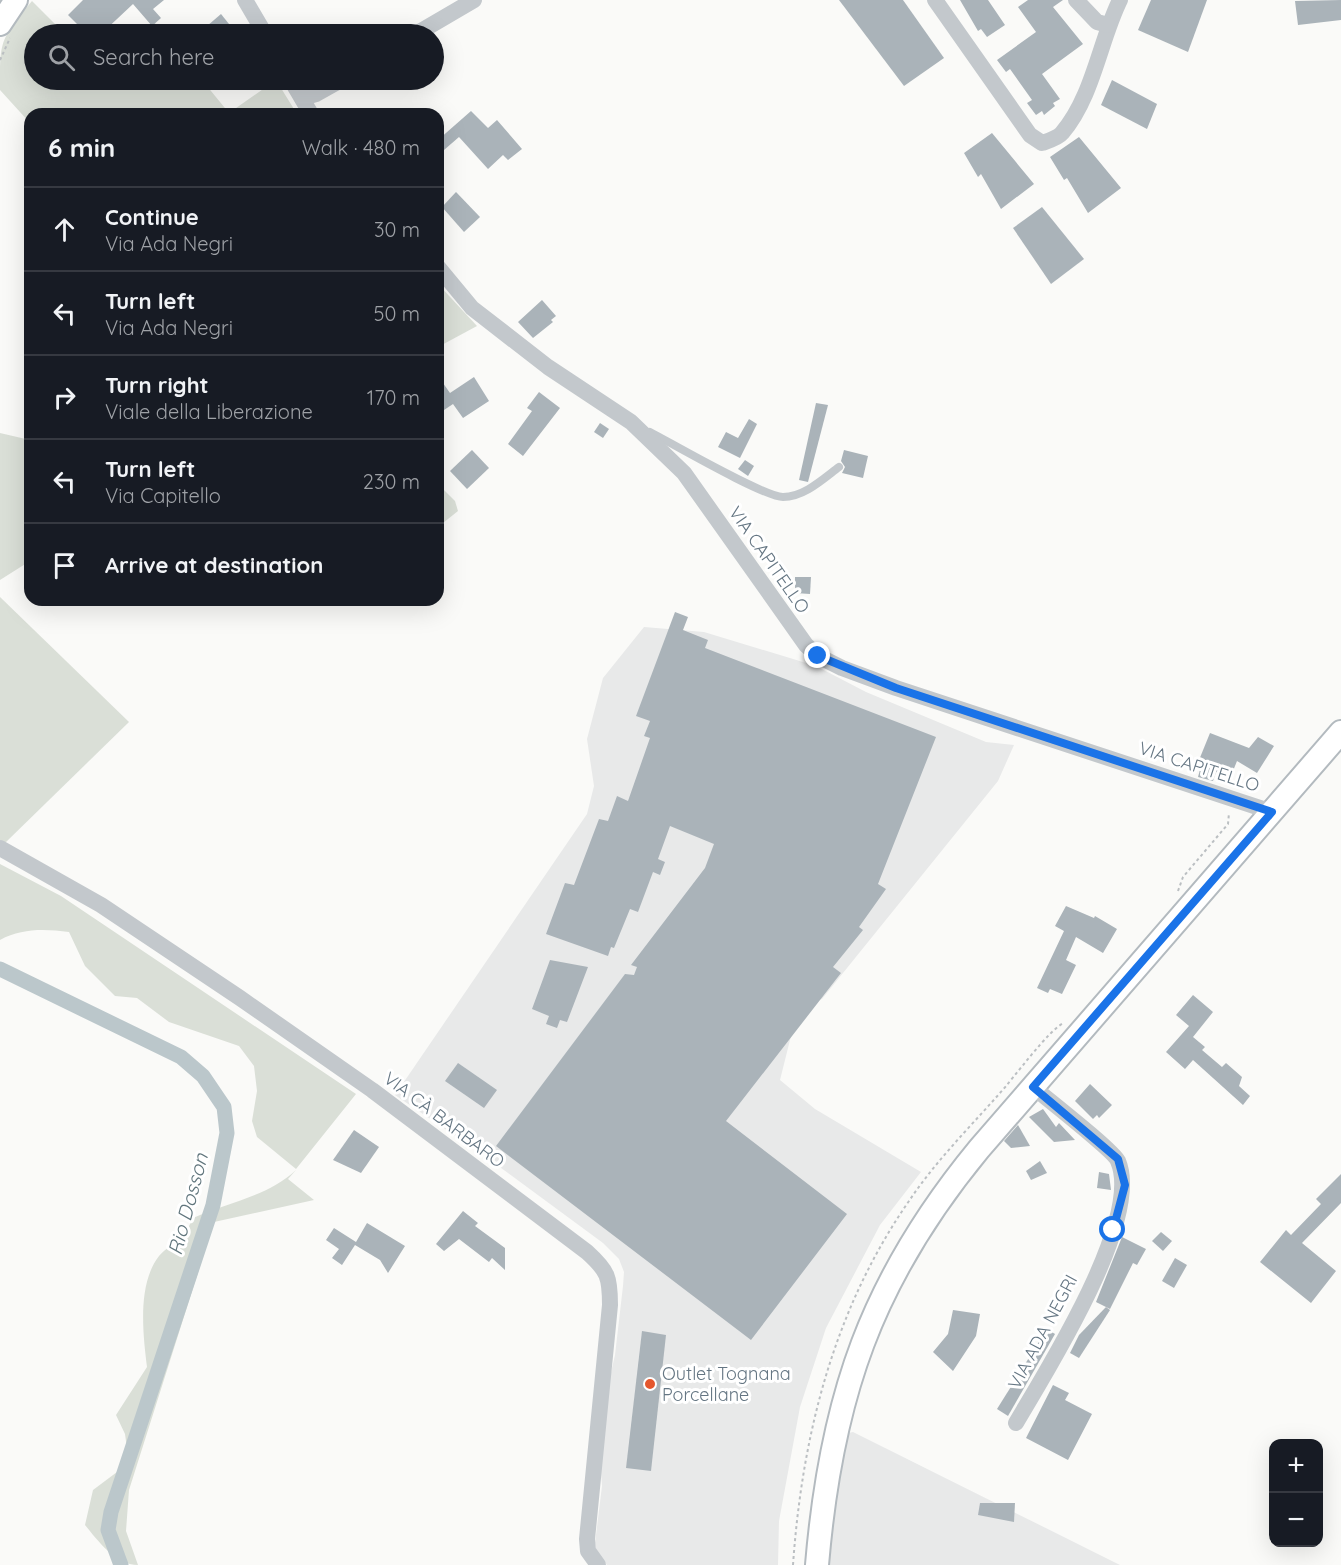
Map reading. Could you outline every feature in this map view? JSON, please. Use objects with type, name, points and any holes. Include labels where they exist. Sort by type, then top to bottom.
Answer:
[{"type":"street","points":[[5,29],[16,0]]},
{"type":"street","points":[[245,0],[259,24]]},
{"type":"street","points":[[433,24],[474,0]]},
{"type":"street","points":[[935,0],[1030,135],[1041,143],[1061,135],[1071,120],[1106,42],[1108,25],[1120,0]]},
{"type":"street","points":[[1076,0],[1097,22],[1108,25]]},
{"type":"street","points":[[297,90],[308,108]]},
{"type":"street","points":[[302,98],[323,90]]},
{"type":"street","name":"VIA CAPITELLO","points":[[444,274],[472,308],[548,367],[631,422],[684,473],[806,645],[818,656],[896,688],[1272,812]]},
{"type":"street","points":[[817,1565],[824,1491],[838,1417],[858,1354],[884,1293],[907,1248],[946,1189],[1341,732]]},
{"type":"street","name":"VIA CÀ BARBARO","points":[[0,848],[101,905],[362,1083],[587,1252],[605,1270],[610,1281],[610,1305],[587,1539],[588,1551],[598,1565]]},
{"type":"street","name":"VIA ADA NEGRI","points":[[1016,1423],[1083,1306],[1113,1230],[1125,1185],[1118,1159],[1033,1087]]},
{"type":"lane","points":[[631,422],[742,481],[782,497],[811,488],[839,467]]},
{"type":"path","points":[[0,60],[9,45],[5,29]]},
{"type":"shaded area","points":[[32,1],[55,24],[24,24],[24,90],[210,90],[225,108],[24,108],[24,116],[0,90],[2,50],[4,41]]},
{"type":"shaded area","points":[[262,90],[282,90],[293,108],[236,108]]},
{"type":"shaded area","points":[[444,290],[477,326],[444,344]]},
{"type":"shaded area","points":[[0,433],[24,439],[24,565],[0,580]]},
{"type":"shaded area","points":[[444,490],[455,501],[458,511],[444,522]]},
{"type":"shaded area","points":[[0,597],[129,722],[5,843],[0,840]]},
{"type":"shaded area","points":[[644,627],[704,632],[816,666],[866,692],[986,742],[1014,745],[998,781],[822,999],[810,1003],[792,1032],[780,1080],[815,1109],[921,1172],[880,1225],[826,1328],[800,1407],[779,1521],[778,1565],[607,1565],[597,1554],[595,1543],[602,1486],[598,1430],[615,1355],[624,1272],[619,1259],[603,1243],[482,1154],[395,1095],[587,814],[594,786],[587,739],[603,678]]},
{"type":"shaded area","points":[[0,864],[61,896],[356,1094],[296,1169],[257,1137],[252,1121],[257,1091],[254,1066],[239,1046],[169,1022],[137,998],[115,996],[85,966],[69,932],[34,930],[17,933],[0,940]]},
{"type":"shaded area","points":[[296,1170],[288,1179],[314,1200],[214,1222],[129,1490],[126,1531],[138,1565],[122,1561],[108,1551],[85,1525],[93,1490],[129,1463],[125,1434],[116,1415],[147,1367],[143,1310],[144,1295],[152,1267],[161,1253],[183,1236],[193,1218],[273,1187]]},
{"type":"shaded area","points":[[853,1432],[1120,1565],[828,1565],[829,1536],[843,1434]]},
{"type":"building","points":[[83,0],[164,0],[153,9],[161,18],[154,24],[150,24],[133,4],[112,24],[77,24],[68,15]]},
{"type":"building","points":[[839,0],[903,0],[944,58],[904,86]]},
{"type":"building","points":[[960,0],[988,0],[1005,25],[987,37],[981,29],[978,31]]},
{"type":"building","points":[[1028,0],[1063,0],[1053,7],[1083,44],[1042,74],[1060,99],[1053,103],[1055,106],[1044,115],[1042,111],[1036,115],[1027,103],[1032,100],[1010,69],[1006,72],[997,60],[1036,32],[1018,7]]},
{"type":"building","points":[[1151,0],[1207,0],[1188,52],[1138,30]]},
{"type":"building","points":[[1341,0],[1341,20],[1298,25],[1295,1]]},
{"type":"building","points":[[221,14],[229,24],[209,24]]},
{"type":"building","points":[[1112,80],[1157,104],[1147,129],[1101,105]]},
{"type":"building","points":[[471,111],[488,128],[497,120],[522,149],[508,160],[503,155],[488,169],[459,137],[444,150],[444,135]]},
{"type":"building","points":[[992,133],[1034,184],[1001,209],[981,174],[978,177],[964,153]]},
{"type":"building","points":[[1079,137],[1121,188],[1088,213],[1067,178],[1064,180],[1050,157]]},
{"type":"building","points":[[456,192],[480,217],[464,232],[444,209],[444,205]]},
{"type":"building","points":[[1042,207],[1084,259],[1051,284],[1013,228]]},
{"type":"building","points":[[542,300],[556,316],[551,320],[553,322],[533,338],[518,322]]},
{"type":"building","points":[[474,377],[489,401],[463,418],[453,404],[444,410],[444,384],[450,393]]},
{"type":"building","points":[[539,392],[560,408],[523,456],[508,444],[532,411],[527,408]]},
{"type":"building","points":[[816,403],[828,405],[808,482],[799,480]]},
{"type":"building","points":[[749,419],[757,424],[740,458],[718,447],[726,432],[738,438]]},
{"type":"building","points":[[600,423],[609,429],[603,438],[594,432]]},
{"type":"building","points":[[472,450],[489,468],[467,489],[450,471]]},
{"type":"building","points":[[844,450],[868,456],[863,478],[842,473],[845,467],[841,461]]},
{"type":"building","points":[[745,460],[754,466],[748,476],[738,469]]},
{"type":"building","points":[[795,577],[811,577],[810,594],[795,593]]},
{"type":"building","points":[[675,612],[688,617],[683,630],[708,640],[705,648],[936,737],[878,884],[886,889],[859,927],[863,930],[833,967],[841,973],[726,1121],[847,1214],[751,1340],[496,1146],[625,974],[634,975],[637,967],[631,965],[705,868],[714,844],[670,826],[658,859],[665,862],[660,875],[653,872],[638,912],[630,909],[614,948],[611,947],[608,956],[546,934],[565,883],[574,885],[599,819],[608,821],[617,796],[628,801],[650,738],[644,736],[650,721],[636,716]]},
{"type":"building","points":[[1210,733],[1249,748],[1258,737],[1274,746],[1257,773],[1237,761],[1233,771],[1225,768],[1222,775],[1216,772],[1213,781],[1198,777],[1201,766],[1197,765]]},
{"type":"building","points":[[1066,906],[1094,918],[1095,916],[1117,929],[1103,953],[1076,937],[1066,960],[1076,965],[1062,994],[1050,989],[1048,993],[1037,988],[1064,931],[1055,926]]},
{"type":"building","points":[[550,960],[588,967],[567,1022],[560,1020],[557,1028],[546,1024],[549,1016],[532,1009]]},
{"type":"building","points":[[1193,995],[1213,1012],[1193,1037],[1205,1047],[1202,1050],[1222,1067],[1226,1063],[1242,1077],[1239,1086],[1250,1096],[1243,1105],[1193,1060],[1185,1069],[1166,1052],[1189,1026],[1176,1015]]},
{"type":"building","points":[[458,1063],[497,1090],[484,1108],[445,1081]]},
{"type":"building","points":[[1090,1084],[1112,1105],[1099,1118],[1097,1115],[1093,1119],[1075,1101]]},
{"type":"building","points":[[1043,1109],[1056,1127],[1059,1123],[1075,1140],[1054,1142],[1029,1117]]},
{"type":"building","points":[[1018,1125],[1030,1146],[1011,1148],[1004,1141]]},
{"type":"building","points":[[354,1130],[379,1147],[361,1173],[333,1160]]},
{"type":"building","points":[[1040,1161],[1047,1173],[1031,1180],[1026,1171]]},
{"type":"building","points":[[1099,1172],[1109,1174],[1111,1190],[1097,1188]]},
{"type":"building","points":[[1341,1174],[1341,1203],[1302,1243],[1336,1271],[1311,1303],[1260,1262],[1286,1230],[1291,1235],[1321,1204],[1316,1199]]},
{"type":"building","points":[[463,1211],[478,1223],[475,1226],[505,1248],[505,1270],[492,1258],[489,1262],[459,1239],[444,1251],[436,1244]]},
{"type":"building","points":[[367,1223],[405,1246],[388,1273],[380,1260],[355,1245],[342,1265],[332,1258],[339,1249],[326,1240],[334,1228],[356,1242]]},
{"type":"building","points":[[1161,1232],[1172,1241],[1163,1251],[1152,1241]]},
{"type":"building","points":[[1122,1237],[1146,1249],[1137,1265],[1133,1263],[1110,1309],[1096,1302]]},
{"type":"building","points":[[1175,1258],[1187,1265],[1174,1288],[1162,1281]]},
{"type":"building","points":[[1106,1307],[1110,1310],[1079,1358],[1070,1353],[1079,1335]]},
{"type":"building","points":[[953,1310],[980,1314],[976,1336],[953,1371],[933,1352],[948,1334]]},
{"type":"building","points":[[1047,1329],[1055,1334],[1008,1416],[997,1409]]},
{"type":"building","points":[[642,1331],[666,1335],[651,1471],[626,1468]]},
{"type":"building","points":[[1053,1385],[1069,1393],[1065,1400],[1092,1414],[1068,1460],[1026,1438]]},
{"type":"building","points":[[980,1503],[1015,1503],[1014,1522],[978,1515]]},
{"type":"waterway","name":"Rio Dosson","points":[[0,969],[181,1057],[203,1076],[224,1107],[227,1133],[213,1205],[111,1512],[108,1530],[121,1565]]},
{"type":"place","name":"Outlet Tognana Porcellane","points":[[650,1384]]},
{"type":"route","points":[[818,656],[842,668],[896,688],[1272,812],[1033,1087],[1118,1159],[1125,1185],[1113,1230]]}]
